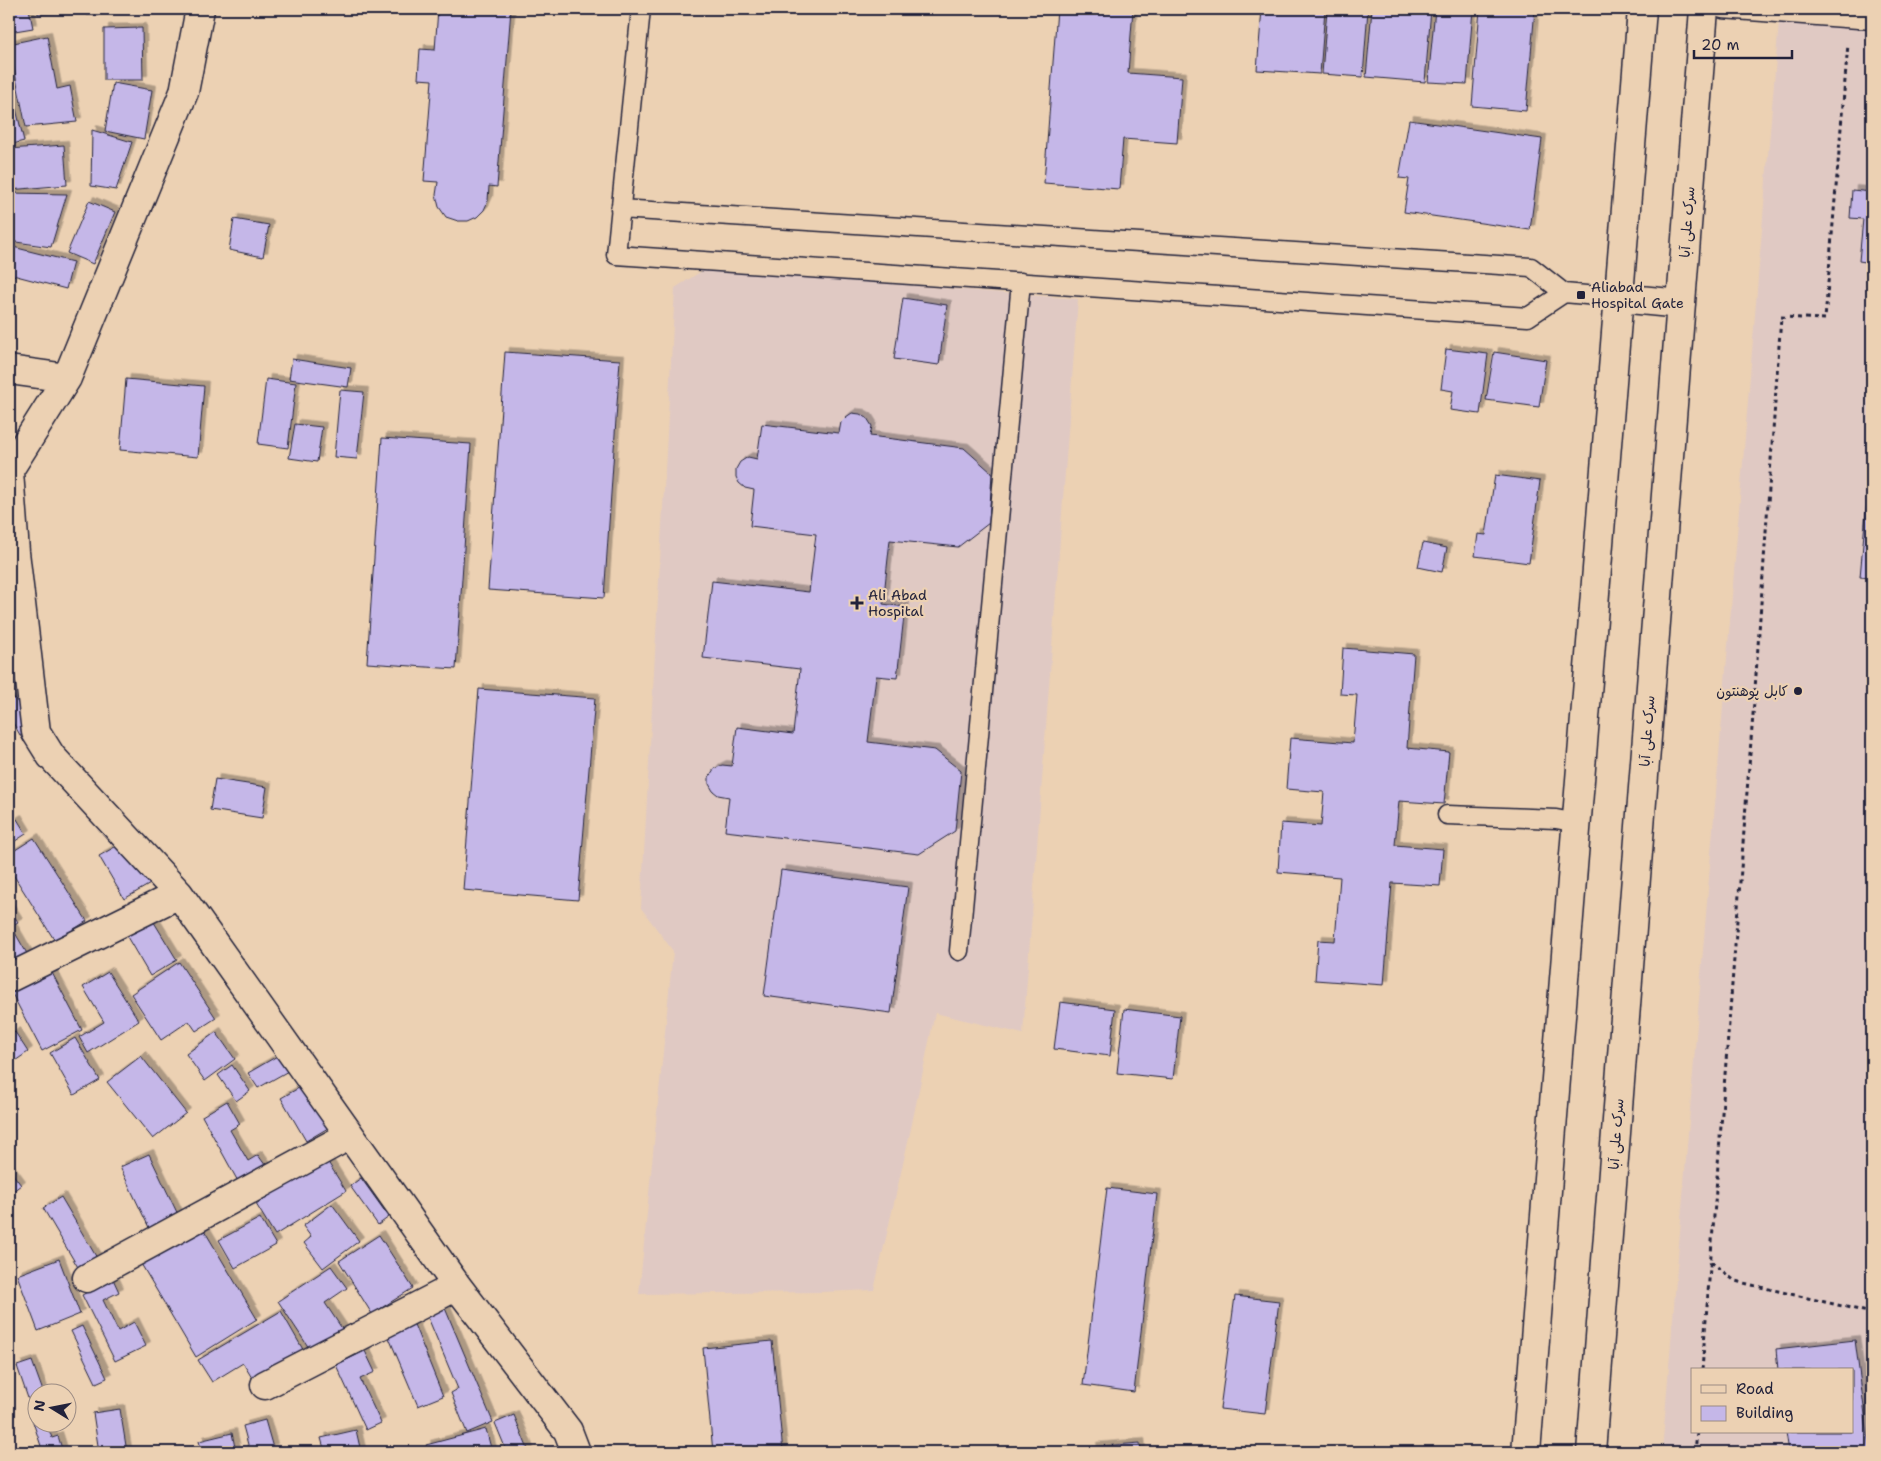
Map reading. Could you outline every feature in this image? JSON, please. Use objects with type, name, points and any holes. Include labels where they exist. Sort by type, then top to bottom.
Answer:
[{"type":"street","points":[[200,9],[184,92],[67,378],[9,471],[12,552],[36,732],[51,756],[179,894],[457,1286],[568,1431],[576,1452]]},
{"type":"street","points":[[1526,1452],[1642,9]]},
{"type":"street","name":"سرک علی آبا","points":[[1591,1452],[1704,9]]},
{"type":"street","points":[[1619,298],[1681,304]]},
{"type":"street","points":[[9,370],[67,378]]},
{"type":"street","points":[[9,978],[179,894]]},
{"type":"street","points":[[87,1278],[350,1135]]},
{"type":"street","points":[[265,1385],[457,1286]]},
{"type":"lane","points":[[641,9],[616,255],[1528,317],[1564,293]]},
{"type":"lane","points":[[1722,9],[1872,20]]},
{"type":"lane","points":[[620,209],[1531,268],[1564,293],[1619,298]]},
{"type":"lane","points":[[959,951],[1021,282]]},
{"type":"lane","points":[[1447,815],[1556,819],[1577,823]]},
{"type":"path","points":[[1702,1368],[1756,680],[1781,317],[1825,319],[1850,18]]},
{"type":"path","points":[[1710,1262],[1735,1280],[1872,1313]]},
{"type":"path","points":[[1695,1452],[1697,1434]]},
{"type":"shaded area","name":"کابل پوهنتون","points":[[1780,9],[1872,9],[1872,1452],[1662,1452]]},
{"type":"shaded area","name":"Ali Abad Hospital","points":[[705,269],[1078,299],[1023,1034],[935,1013],[874,1290],[639,1294],[673,951],[641,908],[675,288]]},
{"type":"building","points":[[29,9],[33,28],[9,32],[9,10]]},
{"type":"building","points":[[37,9],[60,9],[60,13],[38,14]]},
{"type":"building","points":[[87,9],[111,9],[112,14],[87,15]]},
{"type":"building","points":[[438,9],[511,9],[497,187],[489,186],[488,201],[484,210],[477,217],[468,221],[458,221],[446,217],[439,207],[436,195],[438,182],[424,181],[432,80],[418,79],[420,49],[435,50]]},
{"type":"building","points":[[1057,9],[1133,9],[1128,73],[1182,77],[1177,143],[1123,139],[1119,189],[1044,183]]},
{"type":"building","points":[[1262,9],[1325,9],[1320,74],[1257,70]]},
{"type":"building","points":[[1327,9],[1368,9],[1363,77],[1322,74]]},
{"type":"building","points":[[1372,9],[1431,9],[1425,82],[1366,77]]},
{"type":"building","points":[[1435,9],[1473,9],[1467,84],[1428,82]]},
{"type":"building","points":[[1480,9],[1535,9],[1526,111],[1472,106]]},
{"type":"building","points":[[142,28],[143,80],[104,80],[104,29]]},
{"type":"building","points":[[47,36],[57,89],[70,86],[77,122],[26,127],[9,44]]},
{"type":"building","points":[[113,83],[152,90],[144,139],[105,131]]},
{"type":"building","points":[[9,93],[12,93],[24,141],[9,145]]},
{"type":"building","points":[[1409,120],[1542,139],[1530,230],[1404,212],[1409,179],[1399,178]]},
{"type":"building","points":[[92,130],[132,142],[116,190],[91,186]]},
{"type":"building","points":[[64,145],[67,185],[9,190],[9,149]]},
{"type":"building","points":[[1852,190],[1872,192],[1872,263],[1859,261],[1863,219],[1850,218]]},
{"type":"building","points":[[9,193],[67,194],[51,247],[9,241]]},
{"type":"building","points":[[89,201],[115,212],[93,264],[67,253]]},
{"type":"building","points":[[234,219],[269,225],[263,257],[229,250]]},
{"type":"building","points":[[9,246],[73,262],[66,289],[9,274]]},
{"type":"building","points":[[903,298],[947,305],[939,365],[894,359]]},
{"type":"building","points":[[1446,349],[1488,354],[1480,414],[1450,410],[1453,391],[1441,389]]},
{"type":"building","points":[[505,352],[620,360],[604,598],[488,590]]},
{"type":"building","points":[[1494,352],[1546,360],[1539,407],[1486,400]]},
{"type":"building","points":[[292,359],[351,368],[348,387],[289,379]]},
{"type":"building","points":[[126,379],[204,386],[198,457],[120,450]]},
{"type":"building","points":[[266,379],[296,383],[288,448],[258,444]]},
{"type":"building","points":[[340,390],[364,392],[357,459],[334,457]]},
{"type":"building","points":[[852,413],[860,414],[867,418],[872,426],[870,436],[964,448],[992,473],[989,523],[958,547],[890,540],[883,604],[905,607],[897,678],[876,676],[868,742],[935,750],[961,771],[955,831],[919,854],[725,831],[729,797],[718,795],[709,784],[709,777],[714,769],[722,765],[732,766],[737,727],[793,734],[800,669],[703,658],[712,581],[809,592],[816,534],[750,526],[754,490],[745,488],[739,483],[736,477],[736,469],[740,462],[748,457],[757,459],[762,424],[839,433],[841,422]]},
{"type":"building","points":[[295,424],[322,427],[317,462],[289,458]]},
{"type":"building","points":[[382,438],[471,444],[456,669],[367,663]]},
{"type":"building","points":[[1872,445],[1872,578],[1860,577]]},
{"type":"building","points":[[1495,475],[1540,481],[1529,563],[1475,556],[1478,534],[1486,535]]},
{"type":"building","points":[[1423,543],[1447,548],[1442,572],[1418,567]]},
{"type":"building","points":[[1343,648],[1414,654],[1407,748],[1449,752],[1444,804],[1399,801],[1395,845],[1443,849],[1440,886],[1392,883],[1384,985],[1315,980],[1318,940],[1335,941],[1340,877],[1278,872],[1281,823],[1321,826],[1324,792],[1286,789],[1290,738],[1353,743],[1357,695],[1340,694]]},
{"type":"building","points":[[479,689],[595,698],[578,900],[463,890]]},
{"type":"building","points":[[15,698],[35,735],[24,742],[12,721],[9,723],[9,702]]},
{"type":"building","points":[[215,779],[267,787],[262,818],[210,810]]},
{"type":"building","points":[[17,819],[26,834],[9,845],[9,824]]},
{"type":"building","points":[[34,838],[87,921],[55,941],[9,868],[9,854]]},
{"type":"building","points":[[127,840],[152,883],[124,899],[99,856]]},
{"type":"building","points":[[781,870],[908,887],[891,1013],[764,996]]},
{"type":"building","points":[[9,908],[18,922],[11,926],[29,957],[9,969]]},
{"type":"building","points":[[149,914],[177,960],[150,976],[123,930]]},
{"type":"building","points":[[179,962],[216,1018],[196,1031],[189,1021],[161,1040],[131,994]]},
{"type":"building","points":[[49,967],[82,1030],[42,1051],[9,988]]},
{"type":"building","points":[[108,972],[139,1021],[88,1053],[79,1037],[104,1022],[83,987]]},
{"type":"building","points":[[1060,1002],[1115,1009],[1110,1056],[1054,1049]]},
{"type":"building","points":[[1124,1009],[1180,1016],[1173,1079],[1117,1073]]},
{"type":"building","points":[[15,1032],[28,1052],[9,1065],[9,1037]]},
{"type":"building","points":[[216,1032],[235,1059],[205,1081],[186,1054]]},
{"type":"building","points":[[75,1038],[100,1080],[74,1095],[50,1053]]},
{"type":"building","points":[[279,1055],[290,1070],[258,1088],[248,1073]]},
{"type":"building","points":[[141,1056],[186,1113],[153,1139],[107,1082]]},
{"type":"building","points":[[232,1065],[250,1091],[236,1101],[218,1075]]},
{"type":"building","points":[[304,1085],[328,1128],[306,1141],[281,1098]]},
{"type":"building","points":[[227,1101],[240,1124],[230,1130],[248,1161],[258,1155],[268,1169],[240,1185],[202,1116]]},
{"type":"building","points":[[149,1154],[183,1225],[154,1238],[120,1167]]},
{"type":"building","points":[[326,1159],[346,1191],[275,1235],[256,1204]]},
{"type":"building","points":[[9,1169],[21,1185],[9,1194]]},
{"type":"building","points":[[361,1178],[389,1217],[378,1225],[350,1186]]},
{"type":"building","points":[[1107,1188],[1157,1194],[1134,1392],[1083,1385]]},
{"type":"building","points":[[61,1197],[97,1258],[79,1269],[43,1208]]},
{"type":"building","points":[[332,1204],[359,1241],[323,1268],[304,1243],[311,1237],[303,1226]]},
{"type":"building","points":[[260,1218],[276,1245],[235,1268],[219,1240]]},
{"type":"building","points":[[201,1225],[257,1319],[196,1357],[140,1262]]},
{"type":"building","points":[[379,1235],[413,1288],[372,1314],[339,1261]]},
{"type":"building","points":[[59,1259],[80,1314],[38,1331],[17,1275]]},
{"type":"building","points":[[331,1266],[347,1288],[325,1303],[343,1330],[311,1351],[278,1301]]},
{"type":"building","points":[[113,1279],[119,1292],[103,1300],[118,1331],[134,1322],[146,1346],[115,1361],[82,1295]]},
{"type":"building","points":[[1235,1296],[1279,1301],[1265,1414],[1220,1409]]},
{"type":"building","points":[[442,1301],[493,1422],[467,1433],[451,1393],[458,1389],[424,1308]]},
{"type":"building","points":[[281,1311],[305,1353],[255,1383],[243,1363],[212,1382],[198,1360]]},
{"type":"building","points":[[413,1322],[443,1396],[418,1406],[387,1333]]},
{"type":"building","points":[[82,1326],[107,1378],[96,1383],[71,1331]]},
{"type":"building","points":[[1855,1340],[1870,1452],[1789,1452],[1786,1434],[1854,1434],[1854,1368],[1778,1368],[1776,1349]]},
{"type":"building","points":[[772,1341],[783,1452],[713,1452],[703,1348]]},
{"type":"building","points":[[365,1351],[375,1372],[360,1379],[381,1423],[366,1430],[336,1365]]},
{"type":"building","points":[[32,1361],[40,1384],[28,1384],[28,1398],[17,1366]]},
{"type":"building","points":[[120,1409],[127,1452],[99,1452],[93,1413]]},
{"type":"building","points":[[514,1415],[529,1452],[507,1452],[495,1423]]},
{"type":"building","points":[[265,1420],[273,1448],[259,1452],[250,1452],[243,1426]]},
{"type":"building","points":[[486,1429],[492,1452],[428,1452],[426,1445]]},
{"type":"building","points":[[356,1430],[361,1452],[325,1452],[321,1438]]},
{"type":"building","points":[[232,1433],[236,1452],[202,1452],[199,1441]]},
{"type":"building","points":[[37,1434],[51,1434],[52,1438],[58,1436],[63,1452],[43,1452]]},
{"type":"building","points":[[1140,1443],[1141,1452],[1093,1452],[1092,1447]]},
{"type":"place","name":"Aliabad Hospital Gate","points":[[1581,295]]},
{"type":"place","name":"Ali Abad Hospital","points":[[857,603]]},
{"type":"place","name":"کابل پوهنتون","points":[[1798,691]]}]
